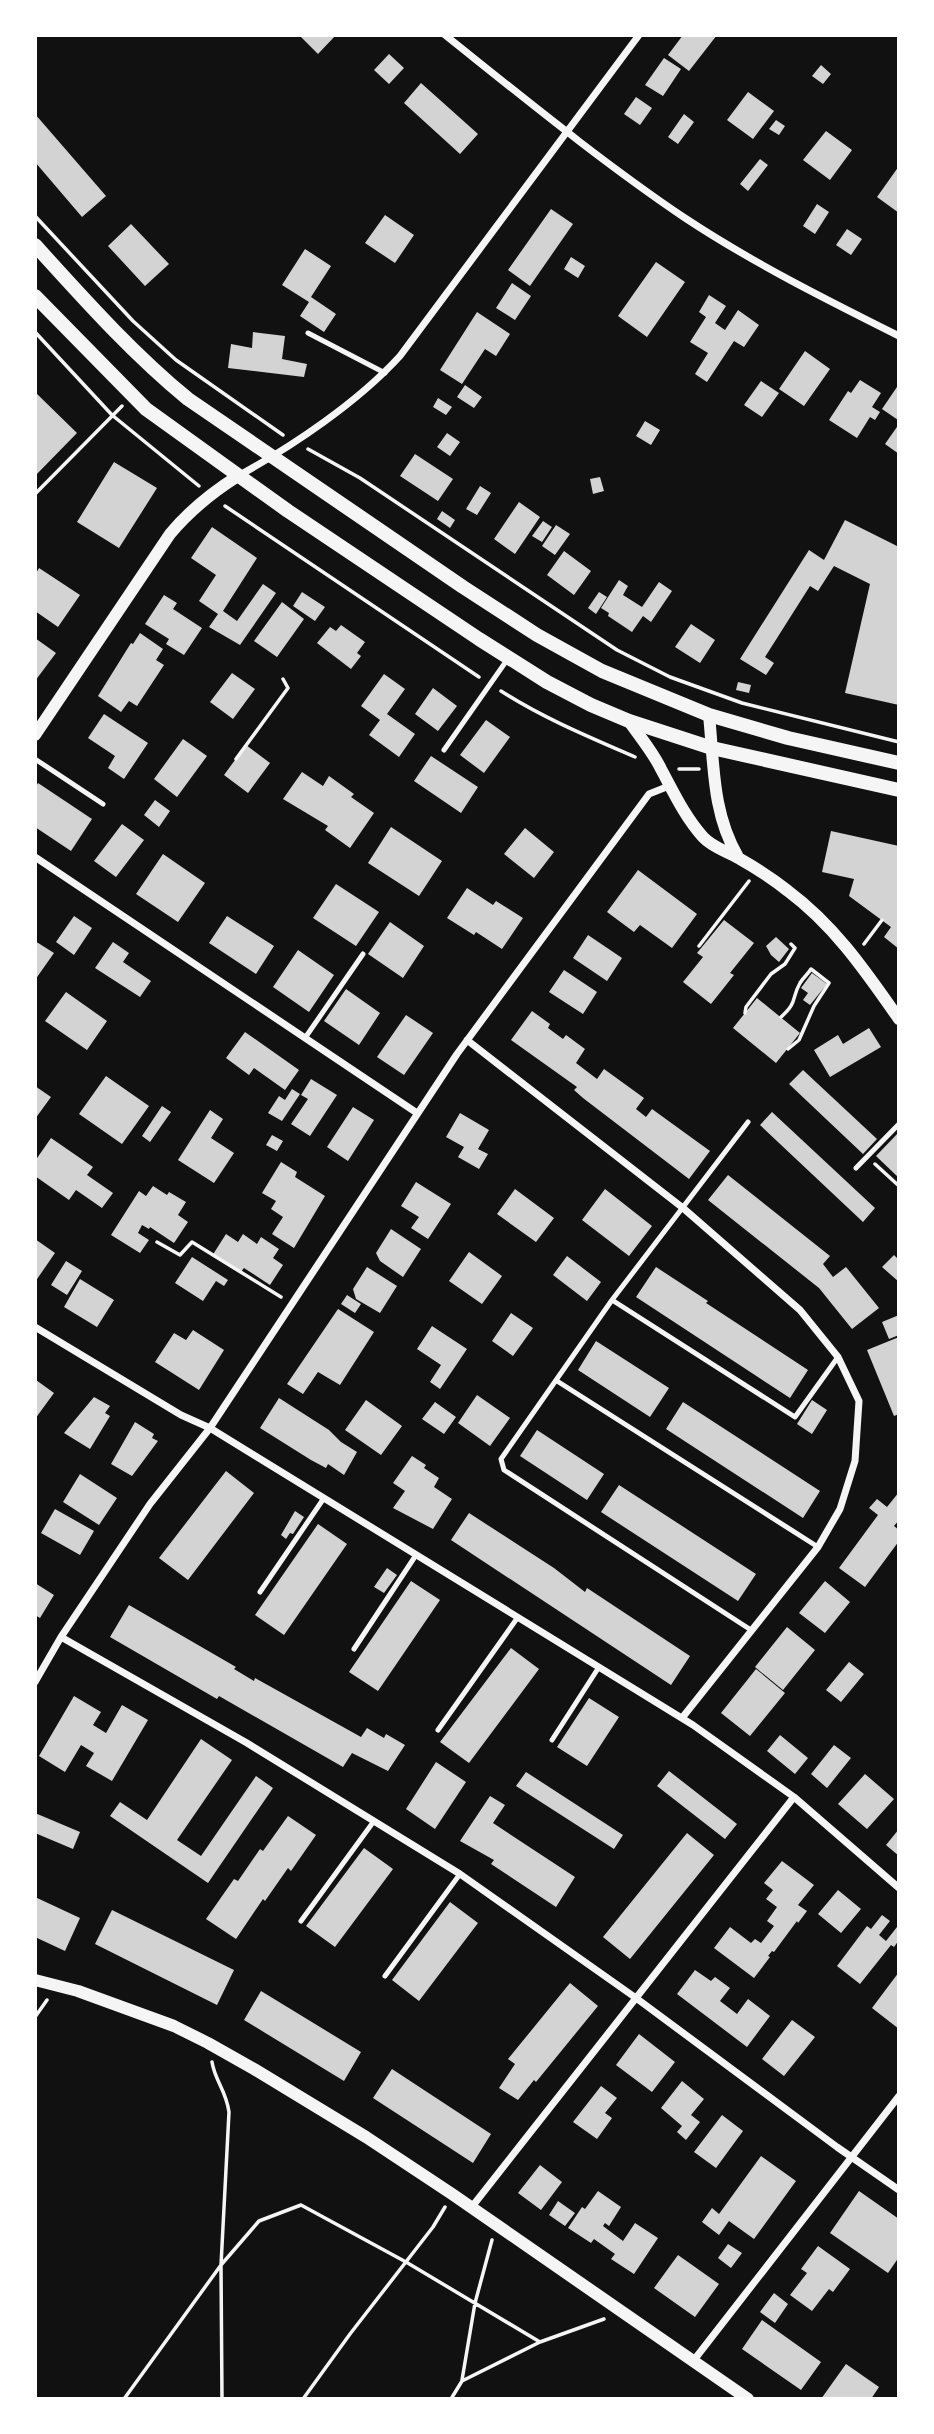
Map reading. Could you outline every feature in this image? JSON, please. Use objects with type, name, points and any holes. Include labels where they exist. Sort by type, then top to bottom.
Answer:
[{"type":"main road","points":[[35,245],[147,366],[188,399],[537,635],[602,671],[645,691],[709,715],[778,735],[899,763]]},
{"type":"main road","points":[[35,296],[146,409],[238,476],[509,658],[592,705],[629,721],[712,748],[899,790]]},
{"type":"street","points":[[445,35],[567,132],[686,218],[810,290],[899,336]]},
{"type":"street","points":[[35,735],[170,534],[188,512],[238,476],[296,443],[384,373],[400,356],[639,35]]},
{"type":"street","points":[[709,715],[718,808],[728,840],[738,857]]},
{"type":"street","points":[[629,721],[704,839],[719,850],[738,857],[787,889],[815,913],[836,933],[899,1019]]},
{"type":"street","points":[[35,1682],[61,1637],[150,1504],[210,1428],[467,1040],[649,794],[669,786]]},
{"type":"street","points":[[35,857],[417,1113]]},
{"type":"street","points":[[467,1040],[682,1209],[800,1310],[838,1357],[859,1401],[855,1461],[840,1509],[818,1547],[682,1718]]},
{"type":"street","points":[[35,1327],[181,1415],[210,1428],[682,1718],[794,1797],[899,1888]]},
{"type":"street","points":[[61,1637],[247,1743],[460,1874],[636,1998],[899,2190]]},
{"type":"street","points":[[471,2208],[794,1797]]},
{"type":"street","points":[[35,1980],[127,2008],[174,2026],[208,2043],[366,2137],[748,2399]]},
{"type":"street","points":[[694,2360],[899,2096]]},
{"type":"lane","points":[[308,332],[384,373]]},
{"type":"lane","points":[[444,750],[509,658]]},
{"type":"lane","points":[[35,759],[103,804]]},
{"type":"lane","points":[[305,1038],[363,954]]},
{"type":"lane","points":[[748,1122],[612,1300],[500,1459],[504,1470],[751,1630]]},
{"type":"lane","points":[[856,1168],[899,1124]]},
{"type":"lane","points":[[612,1300],[795,1417],[838,1357]]},
{"type":"lane","points":[[557,1381],[818,1547]]},
{"type":"lane","points":[[260,1592],[324,1498]]},
{"type":"lane","points":[[354,1649],[416,1555]]},
{"type":"lane","points":[[438,1730],[518,1617]]},
{"type":"lane","points":[[552,1740],[599,1667]]},
{"type":"lane","points":[[301,1921],[374,1821]]},
{"type":"lane","points":[[385,1976],[460,1874]]},
{"type":"path","points":[[35,216],[133,321],[176,360],[296,443],[360,478],[617,650],[670,677],[742,703],[899,742]]},
{"type":"path","points":[[35,494],[132,396]]},
{"type":"path","points":[[236,759],[288,688],[283,678]]},
{"type":"path","points":[[699,946],[758,870]]},
{"type":"path","points":[[855,957],[882,920]]},
{"type":"path","points":[[745,1013],[746,1007],[771,974],[785,964],[795,948],[790,944]]},
{"type":"path","points":[[781,1017],[796,1000],[799,984],[811,970],[829,983],[814,1006],[799,1040],[788,1049]]},
{"type":"path","points":[[867,1156],[899,1186]]},
{"type":"path","points":[[157,1242],[180,1255],[192,1242],[283,1298]]},
{"type":"path","points":[[208,2043],[214,2074],[227,2097],[229,2112],[220,2265],[222,2399]]},
{"type":"path","points":[[303,2399],[433,2227],[452,2194]]},
{"type":"path","points":[[124,2399],[220,2265],[260,2221],[301,2205],[406,2262],[540,2342]]},
{"type":"path","points":[[451,2399],[462,2381],[475,2303],[496,2225]]},
{"type":"path","points":[[462,2381],[540,2342],[622,2312]]},
{"type":"building","points":[[299,35],[336,35],[318,54]]},
{"type":"building","points":[[683,35],[717,35],[689,71],[668,55]]},
{"type":"building","points":[[389,54],[404,68],[389,84],[374,70]]},
{"type":"building","points":[[664,58],[681,69],[663,96],[645,85]]},
{"type":"building","points":[[821,65],[831,74],[823,84],[812,76]]},
{"type":"building","points":[[421,83],[478,134],[460,154],[404,103]]},
{"type":"building","points":[[748,92],[774,111],[753,139],[727,120]]},
{"type":"building","points":[[636,97],[652,108],[640,125],[624,114]]},
{"type":"building","points":[[35,114],[106,196],[82,217],[35,162]]},
{"type":"building","points":[[684,114],[694,122],[678,144],[668,137]]},
{"type":"building","points":[[776,120],[785,126],[779,135],[769,129]]},
{"type":"building","points":[[826,131],[852,150],[830,180],[803,160]]},
{"type":"building","points":[[760,159],[768,165],[748,191],[740,184]]},
{"type":"building","points":[[899,166],[899,213],[877,197]]},
{"type":"building","points":[[817,204],[829,212],[815,234],[803,226]]},
{"type":"building","points":[[551,209],[573,224],[530,286],[508,270]]},
{"type":"building","points":[[385,215],[414,235],[395,263],[365,243]]},
{"type":"building","points":[[131,224],[169,264],[145,286],[108,246]]},
{"type":"building","points":[[847,229],[862,239],[851,255],[836,245]]},
{"type":"building","points":[[305,249],[331,266],[311,297],[336,314],[324,332],[300,316],[309,302],[282,285]]},
{"type":"building","points":[[571,257],[585,266],[578,278],[564,269]]},
{"type":"building","points":[[656,262],[685,282],[647,337],[618,316]]},
{"type":"building","points":[[512,283],[531,296],[515,320],[496,308]]},
{"type":"building","points":[[709,295],[726,306],[715,323],[725,330],[738,310],[759,325],[744,347],[734,341],[707,382],[695,374],[708,353],[690,342],[706,317],[699,312]]},
{"type":"building","points":[[477,312],[510,334],[496,356],[485,349],[462,384],[440,370]]},
{"type":"building","points":[[253,332],[285,336],[282,359],[307,364],[304,377],[228,368],[231,344],[252,348]]},
{"type":"building","points":[[805,351],[830,369],[804,406],[779,389]]},
{"type":"building","points":[[860,380],[881,393],[872,407],[880,412],[875,420],[870,417],[857,438],[829,420],[848,391],[851,393]]},
{"type":"building","points":[[761,381],[779,393],[762,417],[744,405]]},
{"type":"building","points":[[899,384],[899,418],[898,420],[882,409]]},
{"type":"building","points":[[465,385],[482,397],[474,408],[457,397]]},
{"type":"building","points":[[35,392],[77,433],[35,476]]},
{"type":"building","points":[[438,398],[452,407],[446,415],[433,407]]},
{"type":"building","points":[[645,421],[660,430],[651,445],[636,436]]},
{"type":"building","points":[[899,424],[899,454],[885,444]]},
{"type":"building","points":[[447,433],[460,442],[450,456],[437,447]]},
{"type":"building","points":[[415,454],[453,479],[438,501],[400,476]]},
{"type":"building","points":[[114,462],[157,488],[119,548],[77,522]]},
{"type":"building","points":[[600,477],[604,491],[593,494],[590,479]]},
{"type":"building","points":[[480,486],[491,493],[477,515],[466,509]]},
{"type":"building","points":[[519,502],[540,517],[515,554],[494,539]]},
{"type":"building","points":[[442,511],[455,520],[450,528],[437,519]]},
{"type":"building","points":[[845,520],[899,547],[899,705],[845,693],[870,584],[834,566],[818,591],[810,586],[765,657],[774,663],[766,675],[740,659],[809,550],[824,560]]},
{"type":"building","points":[[543,521],[552,527],[542,542],[532,536]]},
{"type":"building","points":[[556,525],[570,534],[555,555],[542,546]]},
{"type":"building","points":[[212,527],[257,558],[223,611],[237,621],[263,584],[276,593],[240,645],[209,627],[218,614],[199,601],[216,575],[191,558]]},
{"type":"building","points":[[564,551],[591,571],[574,595],[547,575]]},
{"type":"building","points":[[39,568],[80,595],[58,627],[35,611],[35,575]]},
{"type":"building","points":[[619,580],[628,586],[623,595],[642,607],[659,582],[672,591],[651,622],[643,616],[632,632],[601,608]]},
{"type":"building","points":[[302,592],[325,607],[315,621],[293,606]]},
{"type":"building","points":[[599,592],[607,597],[596,614],[588,608]]},
{"type":"building","points":[[164,595],[177,603],[173,609],[202,628],[184,655],[166,644],[169,639],[145,624]]},
{"type":"building","points":[[282,602],[304,619],[277,657],[254,641]]},
{"type":"building","points":[[691,624],[715,640],[700,663],[675,647]]},
{"type":"building","points":[[341,625],[365,642],[357,653],[361,656],[351,669],[317,643],[330,627],[336,631]]},
{"type":"building","points":[[140,633],[163,649],[156,660],[164,665],[137,706],[129,701],[121,712],[98,696]]},
{"type":"building","points":[[35,638],[56,653],[35,681]]},
{"type":"building","points":[[232,673],[255,689],[233,719],[210,702]]},
{"type":"building","points":[[384,674],[405,689],[387,714],[415,734],[399,757],[369,735],[380,720],[361,706]]},
{"type":"building","points":[[738,682],[751,685],[749,693],[736,690]]},
{"type":"building","points":[[433,688],[457,706],[438,731],[415,714]]},
{"type":"building","points":[[104,714],[148,743],[124,779],[108,768],[115,756],[88,738]]},
{"type":"building","points":[[486,720],[510,737],[484,773],[460,755]]},
{"type":"building","points":[[183,739],[207,756],[177,797],[154,779]]},
{"type":"building","points":[[246,745],[270,763],[248,793],[224,775]]},
{"type":"building","points":[[431,756],[478,787],[461,813],[414,781]]},
{"type":"building","points":[[302,772],[323,786],[329,776],[354,794],[351,797],[374,813],[350,848],[325,830],[328,826],[283,799]]},
{"type":"building","points":[[38,783],[92,819],[71,851],[35,827],[35,788]]},
{"type":"building","points":[[155,800],[170,811],[159,827],[144,815]]},
{"type":"building","points":[[122,824],[144,840],[116,877],[94,861]]},
{"type":"building","points":[[391,827],[442,861],[419,896],[368,863]]},
{"type":"building","points":[[525,828],[554,852],[534,878],[504,854]]},
{"type":"building","points":[[831,831],[899,846],[899,949],[884,937],[891,927],[849,896],[854,879],[822,872]]},
{"type":"building","points":[[163,854],[205,883],[178,922],[136,894]]},
{"type":"building","points":[[638,870],[697,914],[672,948],[640,925],[634,932],[607,912]]},
{"type":"building","points":[[336,884],[379,912],[356,946],[313,918]]},
{"type":"building","points":[[467,888],[493,905],[496,901],[523,918],[502,949],[447,918]]},
{"type":"building","points":[[74,916],[92,928],[74,955],[56,942]]},
{"type":"building","points":[[227,916],[274,946],[256,974],[209,943]]},
{"type":"building","points":[[724,920],[754,943],[730,973],[734,975],[711,1004],[683,982],[703,957],[697,953]]},
{"type":"building","points":[[390,922],[424,946],[403,978],[368,954]]},
{"type":"building","points":[[588,935],[622,958],[607,981],[573,958]]},
{"type":"building","points":[[776,937],[789,949],[779,962],[766,946]]},
{"type":"building","points":[[35,941],[54,953],[35,980]]},
{"type":"building","points":[[113,942],[129,953],[123,962],[151,981],[140,997],[95,968]]},
{"type":"building","points":[[298,950],[334,975],[309,1012],[273,987]]},
{"type":"building","points":[[564,970],[597,992],[583,1014],[549,992]]},
{"type":"building","points":[[812,973],[827,984],[810,1005],[803,1000],[808,993],[801,988]]},
{"type":"building","points":[[346,989],[380,1013],[359,1045],[324,1021]]},
{"type":"building","points":[[66,992],[107,1021],[87,1050],[45,1021]]},
{"type":"building","points":[[757,998],[800,1033],[776,1063],[733,1028]]},
{"type":"building","points":[[532,1011],[550,1024],[548,1028],[563,1039],[566,1035],[585,1049],[576,1063],[597,1079],[604,1069],[644,1098],[636,1109],[646,1117],[652,1109],[710,1151],[689,1179],[583,1098],[574,1090],[577,1087],[511,1040]]},
{"type":"building","points":[[406,1015],[433,1033],[404,1075],[377,1057]]},
{"type":"building","points":[[869,1028],[881,1047],[830,1077],[814,1050],[838,1035],[843,1044]]},
{"type":"building","points":[[245,1032],[299,1070],[285,1090],[254,1068],[249,1075],[226,1058]]},
{"type":"building","points":[[803,1070],[877,1139],[863,1154],[789,1084]]},
{"type":"building","points":[[106,1076],[149,1106],[122,1144],[79,1114]]},
{"type":"building","points":[[311,1079],[337,1095],[310,1136],[291,1124],[308,1099],[301,1095]]},
{"type":"building","points":[[35,1086],[51,1097],[35,1119]]},
{"type":"building","points":[[292,1089],[300,1094],[282,1121],[268,1113],[279,1096],[285,1100]]},
{"type":"building","points":[[162,1106],[171,1112],[150,1142],[142,1136]]},
{"type":"building","points":[[353,1107],[374,1120],[348,1161],[327,1147]]},
{"type":"building","points":[[210,1110],[223,1119],[211,1138],[234,1153],[214,1183],[178,1160]]},
{"type":"building","points":[[772,1112],[875,1208],[863,1222],[760,1125]]},
{"type":"building","points":[[460,1113],[489,1130],[478,1149],[488,1154],[479,1169],[458,1157],[464,1147],[446,1137]]},
{"type":"building","points":[[899,1132],[899,1178],[876,1156]]},
{"type":"building","points":[[272,1135],[283,1141],[277,1151],[266,1145]]},
{"type":"building","points":[[51,1138],[93,1167],[87,1175],[113,1193],[102,1208],[76,1190],[69,1200],[35,1176],[35,1161]]},
{"type":"building","points":[[281,1162],[297,1172],[295,1177],[325,1196],[294,1248],[272,1234],[283,1217],[271,1209],[276,1201],[262,1193]]},
{"type":"building","points":[[728,1175],[830,1256],[823,1264],[833,1277],[846,1267],[879,1308],[852,1329],[819,1288],[708,1200]]},
{"type":"building","points":[[416,1182],[451,1204],[428,1239],[411,1228],[419,1217],[401,1206]]},
{"type":"building","points":[[153,1186],[186,1202],[178,1215],[188,1222],[174,1243],[150,1227],[149,1229],[142,1225],[138,1233],[149,1240],[140,1253],[111,1235],[139,1191],[146,1196]]},
{"type":"building","points":[[515,1189],[554,1218],[536,1242],[497,1214]]},
{"type":"building","points":[[605,1189],[652,1226],[629,1256],[582,1220]]},
{"type":"building","points":[[391,1229],[421,1249],[403,1277],[380,1261],[376,1253]]},
{"type":"building","points":[[226,1234],[238,1242],[243,1234],[257,1244],[261,1237],[279,1249],[273,1258],[283,1265],[270,1285],[244,1268],[240,1273],[212,1256]]},
{"type":"building","points":[[35,1239],[55,1253],[35,1282]]},
{"type":"building","points":[[469,1252],[502,1276],[482,1304],[449,1281]]},
{"type":"building","points":[[894,1255],[899,1260],[899,1282],[882,1267]]},
{"type":"building","points":[[567,1256],[601,1282],[587,1301],[553,1275]]},
{"type":"building","points":[[192,1257],[228,1280],[224,1286],[216,1281],[203,1301],[175,1283]]},
{"type":"building","points":[[66,1261],[82,1271],[67,1295],[51,1285]]},
{"type":"building","points":[[367,1267],[397,1286],[380,1313],[356,1299],[353,1289]]},
{"type":"building","points":[[656,1267],[808,1370],[790,1398],[636,1297]]},
{"type":"building","points":[[80,1279],[114,1300],[97,1327],[64,1307]]},
{"type":"building","points":[[347,1295],[361,1304],[355,1313],[341,1304]]},
{"type":"building","points":[[338,1309],[374,1332],[340,1385],[318,1372],[303,1394],[287,1384]]},
{"type":"building","points":[[511,1313],[533,1328],[513,1356],[492,1341]]},
{"type":"building","points":[[899,1315],[899,1335],[889,1339],[882,1322]]},
{"type":"building","points":[[432,1326],[467,1349],[440,1389],[430,1382],[441,1365],[417,1349]]},
{"type":"building","points":[[193,1330],[224,1350],[199,1390],[155,1362],[174,1333],[186,1340]]},
{"type":"building","points":[[899,1337],[899,1414],[894,1416],[867,1350]]},
{"type":"building","points":[[596,1341],[669,1388],[650,1417],[578,1370]]},
{"type":"building","points":[[36,1380],[54,1393],[35,1419],[35,1382]]},
{"type":"building","points":[[477,1395],[510,1418],[490,1446],[458,1423]]},
{"type":"building","points":[[94,1397],[110,1406],[105,1413],[110,1416],[90,1449],[64,1433]]},
{"type":"building","points":[[279,1398],[329,1430],[357,1452],[344,1475],[328,1464],[326,1468],[311,1460],[260,1428]]},
{"type":"building","points":[[366,1400],[402,1426],[381,1455],[345,1430]]},
{"type":"building","points":[[812,1400],[827,1410],[812,1434],[797,1424]]},
{"type":"building","points":[[435,1402],[456,1417],[444,1434],[422,1419]]},
{"type":"building","points":[[683,1402],[820,1491],[803,1518],[666,1429]]},
{"type":"building","points":[[135,1422],[154,1434],[152,1438],[158,1441],[132,1476],[111,1464]]},
{"type":"building","points":[[537,1430],[604,1474],[587,1500],[520,1456]]},
{"type":"building","points":[[412,1456],[439,1478],[434,1487],[452,1499],[433,1529],[393,1508],[405,1491],[393,1483]]},
{"type":"building","points":[[226,1471],[254,1493],[188,1580],[159,1558]]},
{"type":"building","points":[[80,1474],[117,1498],[99,1525],[63,1502]]},
{"type":"building","points":[[619,1485],[756,1574],[738,1601],[601,1512]]},
{"type":"building","points":[[899,1492],[899,1520],[894,1526],[899,1530],[899,1541],[865,1587],[839,1568],[878,1515],[869,1508],[877,1499],[887,1507]]},
{"type":"building","points":[[55,1509],[94,1531],[80,1555],[41,1533]]},
{"type":"building","points":[[295,1511],[304,1517],[293,1534],[290,1533],[286,1539],[281,1535]]},
{"type":"building","points":[[469,1513],[554,1568],[585,1592],[587,1588],[690,1656],[671,1685],[451,1540]]},
{"type":"building","points":[[318,1524],[347,1544],[284,1635],[255,1615]]},
{"type":"building","points":[[387,1568],[397,1575],[384,1593],[374,1587]]},
{"type":"building","points":[[411,1581],[440,1600],[378,1691],[349,1672]]},
{"type":"building","points":[[825,1581],[850,1602],[825,1633],[799,1613]]},
{"type":"building","points":[[35,1583],[54,1595],[40,1618],[35,1615]]},
{"type":"building","points":[[129,1605],[236,1667],[234,1669],[254,1681],[255,1678],[361,1737],[367,1728],[384,1738],[386,1734],[405,1745],[388,1771],[352,1753],[343,1767],[110,1637]]},
{"type":"building","points":[[787,1627],[815,1650],[783,1690],[755,1667]]},
{"type":"building","points":[[511,1648],[539,1669],[469,1763],[440,1742]]},
{"type":"building","points":[[849,1662],[864,1674],[841,1702],[826,1690]]},
{"type":"building","points":[[756,1669],[785,1693],[750,1736],[721,1713]]},
{"type":"building","points":[[74,1696],[101,1712],[93,1725],[106,1733],[122,1705],[148,1720],[112,1781],[86,1766],[94,1753],[81,1745],[65,1772],[39,1756]]},
{"type":"building","points":[[589,1698],[619,1717],[587,1766],[557,1747]]},
{"type":"building","points":[[780,1735],[808,1758],[795,1774],[767,1751]]},
{"type":"building","points":[[201,1739],[232,1760],[177,1840],[201,1856],[256,1776],[273,1788],[208,1883],[110,1816],[120,1802],[147,1820]]},
{"type":"building","points":[[834,1745],[851,1758],[827,1788],[811,1774]]},
{"type":"building","points":[[436,1762],[466,1782],[435,1829],[406,1809]]},
{"type":"building","points":[[669,1771],[737,1824],[725,1839],[657,1786]]},
{"type":"building","points":[[526,1772],[623,1835],[614,1849],[516,1786]]},
{"type":"building","points":[[865,1774],[894,1799],[867,1829],[838,1804]]},
{"type":"building","points":[[490,1796],[505,1805],[493,1823],[575,1877],[556,1907],[491,1864],[494,1860],[460,1841]]},
{"type":"building","points":[[35,1813],[80,1832],[73,1849],[35,1833]]},
{"type":"building","points":[[288,1816],[316,1835],[291,1871],[288,1868],[265,1901],[263,1899],[236,1939],[206,1919],[234,1879],[238,1881]]},
{"type":"building","points":[[899,1829],[899,1856],[886,1845]]},
{"type":"building","points":[[687,1833],[714,1855],[630,1959],[603,1937]]},
{"type":"building","points":[[364,1848],[393,1869],[335,1947],[306,1926]]},
{"type":"building","points":[[782,1861],[814,1885],[798,1905],[807,1911],[768,1956],[770,1957],[754,1978],[714,1948],[730,1927],[751,1943],[755,1939],[761,1943],[774,1926],[767,1921],[777,1907],[766,1899],[773,1890],[764,1883]]},
{"type":"building","points":[[838,1890],[861,1909],[841,1933],[818,1914]]},
{"type":"building","points":[[35,1897],[80,1918],[65,1951],[35,1937]]},
{"type":"building","points":[[450,1902],[478,1923],[419,2001],[392,1980]]},
{"type":"building","points":[[112,1910],[234,1970],[217,2005],[95,1944]]},
{"type":"building","points":[[882,1915],[890,1921],[879,1935],[886,1941],[897,1927],[899,1940],[894,1947],[891,1945],[860,1984],[837,1966],[867,1926],[871,1929]]},
{"type":"building","points":[[695,1970],[711,1981],[715,1977],[730,1988],[720,2001],[737,2014],[748,1999],[770,2016],[747,2047],[677,1994]]},
{"type":"building","points":[[899,1972],[899,2029],[872,2008]]},
{"type":"building","points":[[570,1983],[598,2006],[518,2100],[499,2088],[515,2064],[508,2059]]},
{"type":"building","points":[[261,1991],[361,2052],[344,2081],[244,2020]]},
{"type":"building","points":[[792,2020],[815,2037],[784,2076],[762,2059]]},
{"type":"building","points":[[639,2034],[675,2062],[652,2092],[616,2065]]},
{"type":"building","points":[[392,2069],[491,2134],[473,2163],[373,2098]]},
{"type":"building","points":[[682,2081],[704,2099],[691,2115],[700,2122],[686,2140],[677,2132],[682,2126],[661,2108]]},
{"type":"building","points":[[601,2086],[617,2098],[605,2113],[612,2118],[597,2139],[573,2122]]},
{"type":"building","points":[[722,2115],[743,2131],[716,2168],[694,2152]]},
{"type":"building","points":[[761,2156],[796,2181],[754,2239],[729,2221],[719,2235],[702,2222],[712,2208],[719,2214]]},
{"type":"building","points":[[540,2165],[562,2182],[541,2210],[518,2193]]},
{"type":"building","points":[[598,2191],[621,2207],[609,2226],[605,2223],[603,2226],[623,2241],[635,2223],[658,2238],[634,2274],[611,2259],[615,2254],[594,2239],[591,2243],[568,2228],[582,2207],[585,2209]]},
{"type":"building","points":[[859,2191],[899,2219],[899,2257],[888,2273],[830,2233]]},
{"type":"building","points":[[558,2201],[575,2213],[565,2226],[549,2215]]},
{"type":"building","points":[[728,2244],[742,2253],[731,2268],[718,2258]]},
{"type":"building","points":[[818,2246],[850,2269],[833,2292],[829,2289],[812,2311],[790,2295],[807,2273],[801,2269]]},
{"type":"building","points":[[678,2255],[719,2284],[695,2317],[654,2288]]},
{"type":"building","points":[[774,2293],[788,2304],[775,2323],[760,2312]]},
{"type":"building","points":[[762,2320],[821,2362],[801,2390],[742,2349]]},
{"type":"building","points":[[846,2364],[879,2387],[871,2399],[821,2399]]}]
